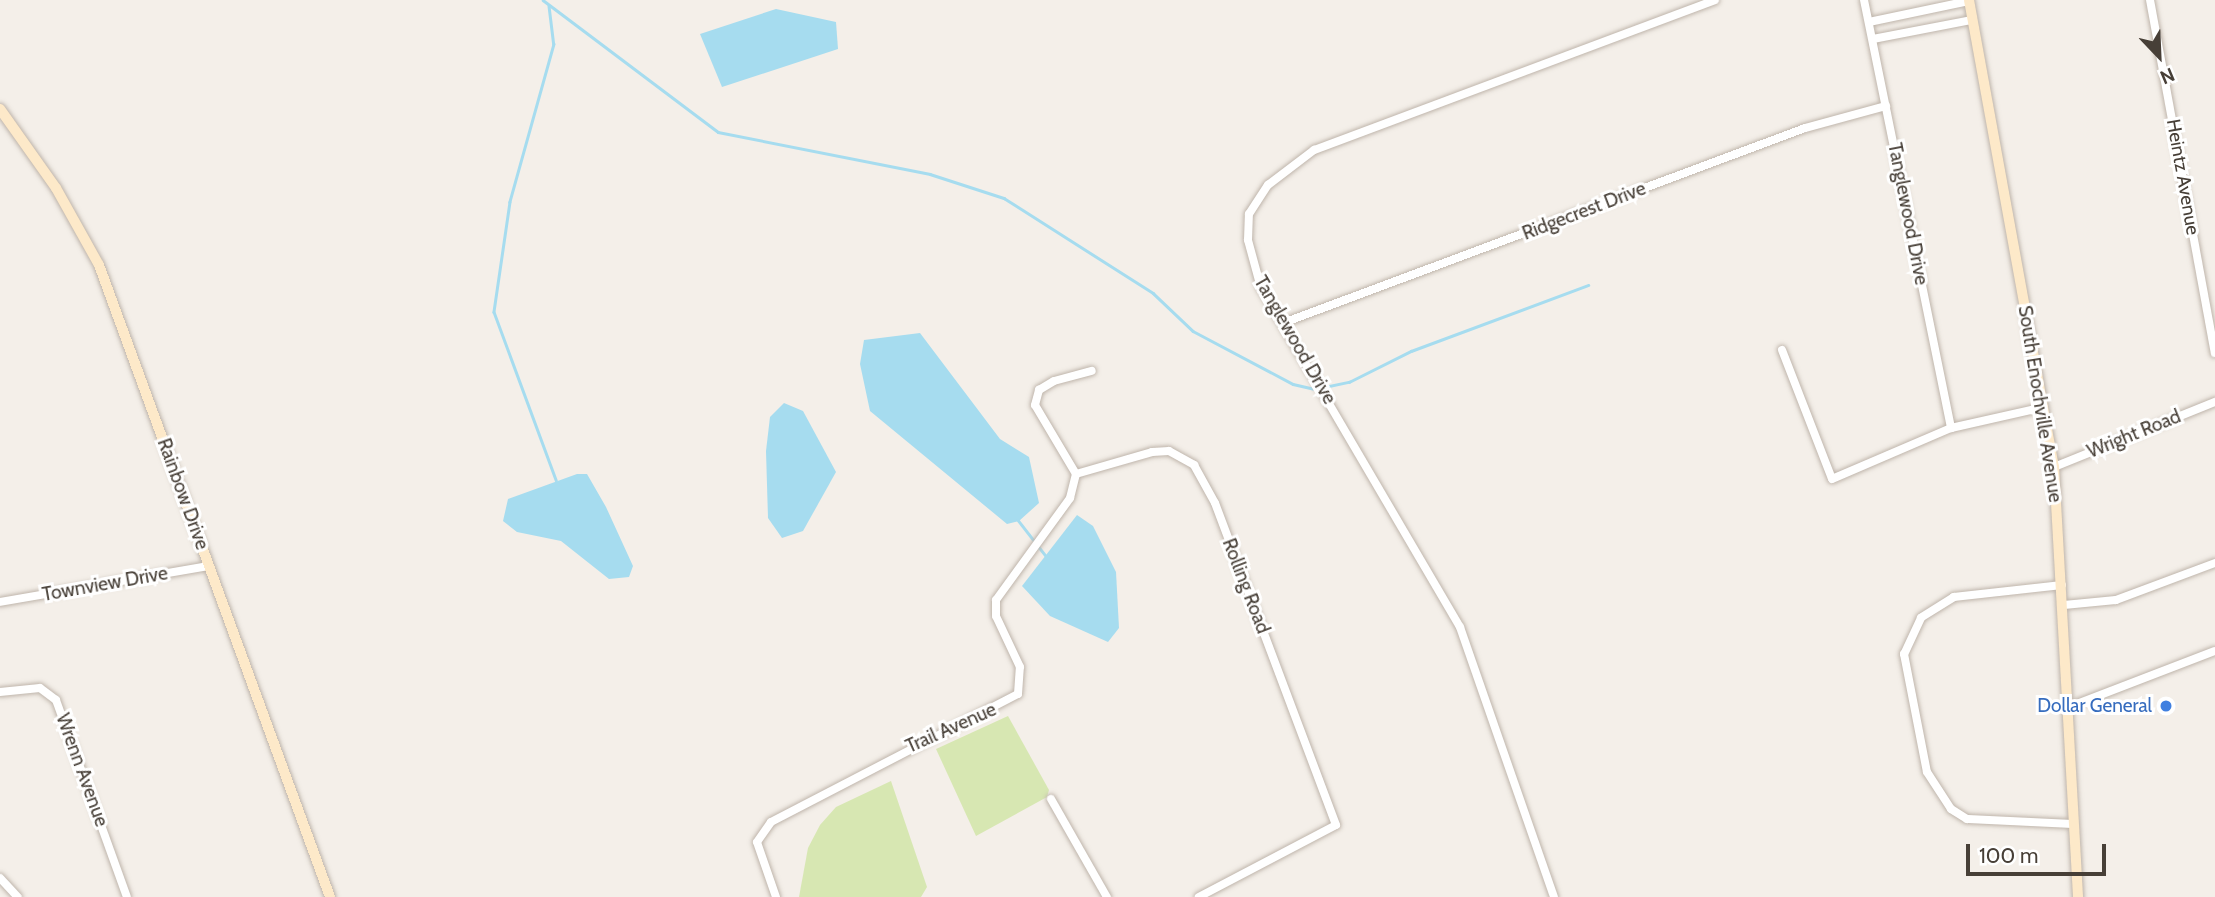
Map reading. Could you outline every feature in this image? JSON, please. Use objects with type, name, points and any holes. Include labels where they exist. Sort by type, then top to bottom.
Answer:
[{"type":"main road","name":"South Enochville Avenue","points":[[1969,1],[2054,467],[2064,604],[2078,897]]},
{"type":"main road","name":"Rainbow Drive","points":[[0,109],[56,188],[99,265],[330,897]]},
{"type":"street","name":"Tanglewood Drive","points":[[1554,897],[1440,584],[1261,288],[1248,240],[1249,214],[1290,163],[1715,0]]},
{"type":"street","name":"Tanglewood Drive","points":[[1864,0],[1951,428]]},
{"type":"street","name":"Heintz Avenue","points":[[2150,0],[2215,353]]},
{"type":"street","points":[[1869,22],[1969,1]]},
{"type":"street","points":[[1873,39],[1972,20]]},
{"type":"street","name":"Ridgecrest Drive","points":[[1283,323],[1805,128],[1886,106]]},
{"type":"street","points":[[1782,350],[1832,479],[1951,428],[2044,407]]},
{"type":"street","points":[[1076,474],[1035,405],[1040,390],[1054,381],[1092,371]]},
{"type":"street","name":"Wright Road","points":[[2054,467],[2215,402]]},
{"type":"street","name":"Rolling Road","points":[[1076,474],[1152,452],[1169,451],[1194,465],[1336,825],[1199,897]]},
{"type":"street","name":"Trail Avenue","points":[[776,897],[757,842],[771,822],[1018,694],[1020,667],[996,617],[996,600],[1070,498],[1076,474]]},
{"type":"street","points":[[2064,604],[2116,600],[2215,563]]},
{"type":"street","name":"Townview Drive","points":[[0,602],[209,566]]},
{"type":"street","points":[[2062,585],[1973,592],[1946,601],[1909,634],[1905,666],[1927,772],[1951,809],[1967,819],[2074,824]]},
{"type":"street","points":[[2068,707],[2215,651]]},
{"type":"street","name":"Wrenn Avenue","points":[[0,692],[40,688],[56,700],[127,897]]},
{"type":"street","points":[[1051,799],[1107,897]]},
{"type":"street","points":[[0,878],[18,897]]},
{"type":"green space","points":[[1008,716],[1049,790],[1047,797],[976,836],[936,749]]},
{"type":"green space","points":[[891,781],[927,887],[921,897],[799,897],[808,848],[820,825],[836,807]]},
{"type":"water","points":[[776,9],[836,22],[838,49],[722,87],[700,34]]},
{"type":"water","points":[[920,333],[1000,439],[1029,457],[1039,503],[1019,521],[1007,524],[870,411],[860,364],[864,340]]},
{"type":"water","points":[[784,403],[803,411],[836,472],[803,531],[782,538],[768,518],[766,451],[770,417]]},
{"type":"water","points":[[577,474],[587,474],[606,507],[633,566],[629,577],[609,579],[561,541],[517,532],[503,521],[508,499]]},
{"type":"water","points":[[1077,515],[1093,526],[1116,572],[1119,628],[1108,642],[1050,616],[1022,586]]},
{"type":"waterway","points":[[543,0],[718,132],[930,174],[1004,198],[1153,293],[1193,331],[1293,384],[1315,389],[1349,382],[1411,351],[1588,285]]},
{"type":"waterway","points":[[549,6],[554,44],[510,202],[494,312],[556,480]]},
{"type":"waterway","points":[[1018,520],[1046,556]]},
{"type":"place","name":"Dollar General","points":[[2166,706]]}]
